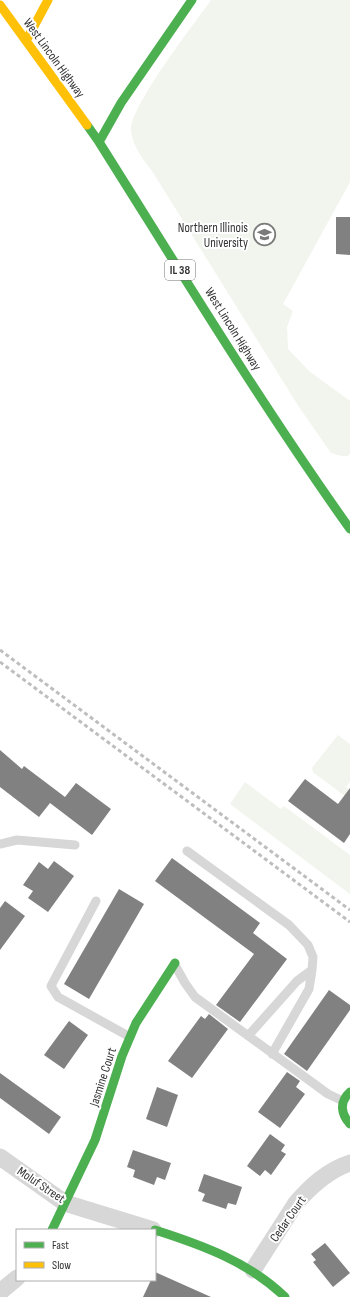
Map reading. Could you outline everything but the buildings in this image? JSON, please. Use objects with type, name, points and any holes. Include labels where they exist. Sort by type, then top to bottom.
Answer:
[{"type":"street","points":[[26,41],[48,0]]},
{"type":"street","points":[[99,142],[121,103],[188,1]]},
{"type":"street","name":"West Lincoln Highway","points":[[0,5],[99,142],[262,398],[325,494],[350,528]]},
{"type":"street","name":"Jasmine Court","points":[[52,1229],[96,1140],[122,1056],[136,1023],[174,963]]},
{"type":"street","points":[[350,1092],[343,1101],[342,1110],[344,1118],[350,1124]]},
{"type":"street","name":"Moluf Street","points":[[0,1157],[65,1203],[151,1229]]},
{"type":"street","name":"Cedar Court","points":[[253,1270],[296,1203],[304,1194],[324,1176],[350,1162]]},
{"type":"street","name":"Moluf Street","points":[[156,1231],[181,1238],[253,1270],[278,1289],[285,1297]]},
{"type":"street","points":[[0,1292],[5,1290],[16,1279]]},
{"type":"lane","points":[[0,844],[17,840],[75,845]]},
{"type":"lane","points":[[187,851],[289,925],[308,944],[313,957],[310,988],[272,1054]]},
{"type":"lane","points":[[96,901],[51,986],[58,997],[130,1037]]},
{"type":"lane","points":[[174,963],[185,984],[195,997],[328,1094],[343,1101]]},
{"type":"lane","points":[[248,1036],[297,981],[312,970]]},
{"type":"shaded area","name":"Northern Illinois University","points":[[211,0],[350,0],[350,182],[283,304],[293,311],[287,327],[288,349],[309,371],[350,401],[350,454],[348,456],[331,453],[299,407],[139,152],[132,137],[131,131],[133,119],[140,104],[164,65]]},
{"type":"shaded area","points":[[338,735],[350,744],[350,782],[346,787],[350,790],[350,800],[313,772],[312,768]]},
{"type":"shaded area","points":[[245,782],[281,809],[284,806],[350,855],[350,894],[230,804]]},
{"type":"railway","points":[[0,650],[350,910]]},
{"type":"railway","points":[[0,662],[350,922]]},
{"type":"traffic: fast","points":[[99,142],[121,103],[192,0]]},
{"type":"traffic: fast","points":[[87,125],[253,386],[350,529]]},
{"type":"traffic: fast","points":[[52,1229],[95,1140],[122,1056],[136,1023],[175,963]]},
{"type":"traffic: fast","points":[[350,1092],[346,1096],[342,1108],[350,1124]]},
{"type":"traffic: fast","points":[[156,1230],[190,1242],[240,1264],[256,1274],[285,1297]]},
{"type":"traffic: slow","points":[[26,41],[48,0]]},
{"type":"traffic: slow","points":[[0,5],[87,125]]},
{"type":"place","name":"Northern Illinois University","points":[[264,235]]}]
